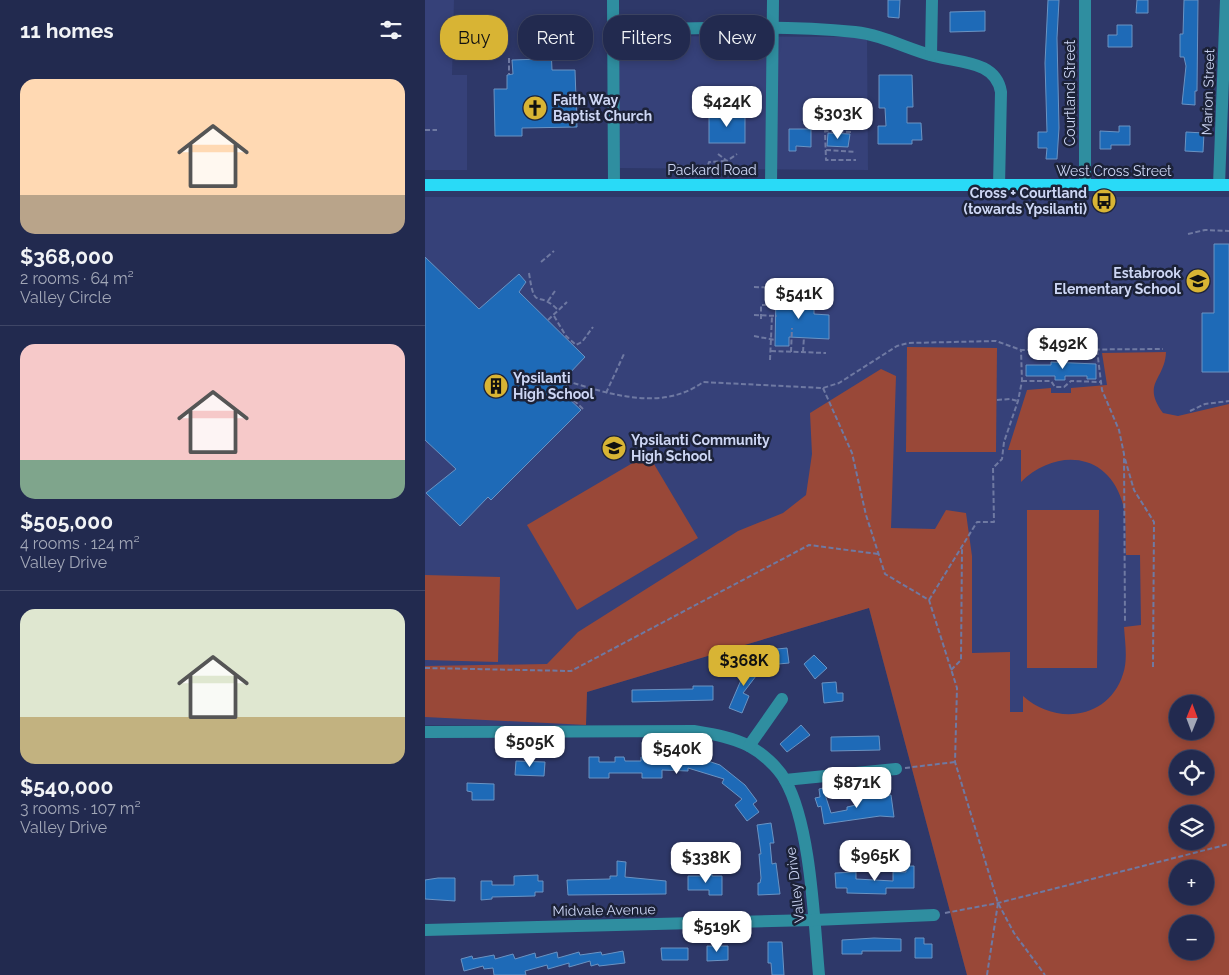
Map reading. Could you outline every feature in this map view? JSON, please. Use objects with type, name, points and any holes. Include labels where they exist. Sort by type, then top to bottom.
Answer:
[{"type":"main road","name":"Packard Road","points":[[425,185],[999,186]]},
{"type":"main road","name":"West Cross Street","points":[[999,186],[1224,185]]},
{"type":"street","points":[[613,0],[613,15]]},
{"type":"street","points":[[773,0],[773,15]]},
{"type":"street","points":[[931,55],[932,0]]},
{"type":"street","name":"Courtland Street","points":[[1085,0],[1085,186]]},
{"type":"street","name":"Marion Street","points":[[1224,185],[1226,0]]},
{"type":"street","points":[[774,29],[855,32],[877,36],[931,55],[989,70],[999,80],[1001,92],[999,186]]},
{"type":"street","points":[[613,60],[614,184]]},
{"type":"street","points":[[771,185],[773,60]]},
{"type":"street","points":[[749,746],[782,699]]},
{"type":"street","name":"Valley Drive","points":[[425,732],[694,731],[720,736],[749,746],[776,768],[785,780],[803,832],[819,975]]},
{"type":"street","points":[[785,780],[896,769]]},
{"type":"street","name":"Midvale Avenue","points":[[425,930],[934,915]]},
{"type":"path","points":[[509,58],[509,74]]},
{"type":"path","points":[[425,130],[437,130]]},
{"type":"path","points":[[851,132],[825,131],[826,160],[856,160]]},
{"type":"path","points":[[826,150],[856,152]]},
{"type":"path","points":[[718,154],[727,161]]},
{"type":"path","points":[[708,165],[709,162],[727,161],[737,154]]},
{"type":"path","points":[[1188,234],[1205,230],[1229,231]]},
{"type":"path","points":[[541,262],[554,251]]},
{"type":"path","points":[[529,273],[532,296],[536,300],[548,301],[557,309]]},
{"type":"path","points":[[754,287],[792,288],[792,294]]},
{"type":"path","points":[[548,301],[555,291]]},
{"type":"path","points":[[548,320],[554,316],[557,309],[567,302]]},
{"type":"path","points":[[761,319],[761,305],[776,305]]},
{"type":"path","points":[[754,315],[777,316]]},
{"type":"path","points":[[554,316],[566,336],[576,345],[582,342],[593,327]]},
{"type":"path","points":[[770,360],[772,316]]},
{"type":"path","points":[[791,352],[792,328]]},
{"type":"path","points":[[753,336],[762,336],[775,340]]},
{"type":"path","points":[[803,352],[804,337]]},
{"type":"path","points":[[583,409],[568,395],[570,382],[606,393],[632,397],[674,397],[693,390],[703,382],[823,388],[839,383],[897,346],[908,343],[996,341],[1021,350],[1163,349]]},
{"type":"path","points":[[929,600],[977,522],[994,522],[993,468],[1002,460],[1004,442],[1018,401],[1022,381],[1021,350]]},
{"type":"path","points":[[1060,350],[1060,362]]},
{"type":"path","points":[[1097,350],[1100,382],[1119,430],[1134,490],[1154,522],[1153,667]]},
{"type":"path","points":[[771,351],[826,353]]},
{"type":"path","points":[[606,393],[624,354]]},
{"type":"path","points":[[1022,381],[1051,381],[1055,387],[1064,387],[1071,381],[1100,382]]},
{"type":"path","points":[[823,388],[852,453],[866,515],[885,574],[929,600],[957,688],[955,762],[998,903],[1014,934],[1045,975]]},
{"type":"path","points":[[997,400],[1009,399],[1018,401]]},
{"type":"path","points":[[1190,411],[1205,404],[1229,401]]},
{"type":"path","points":[[1124,454],[1125,623]]},
{"type":"path","points":[[425,668],[571,671],[809,544],[878,554]]},
{"type":"path","points":[[951,670],[961,660],[962,546]]},
{"type":"path","points":[[896,769],[955,762]]},
{"type":"path","points":[[934,915],[998,903],[1229,844]]},
{"type":"path","points":[[987,975],[998,903]]},
{"type":"shaded area","points":[[425,0],[454,0],[454,15],[440,15],[440,60],[452,60],[452,75],[467,75],[467,170],[425,170]]},
{"type":"shaded area","points":[[690,36],[700,36],[700,60],[774,60],[774,37],[867,37],[868,170],[619,168],[619,60],[690,60]]},
{"type":"shaded area","name":"Ypsilanti Community High School","points":[[425,197],[1229,197],[1229,975],[967,975],[869,608],[587,692],[586,725],[425,725]]},
{"type":"shaded area","points":[[907,347],[997,348],[996,452],[906,452]]},
{"type":"shaded area","points":[[1166,352],[1165,361],[1154,388],[1154,395],[1163,413],[1178,416],[1229,404],[1229,975],[967,975],[869,608],[587,692],[586,725],[425,717],[425,666],[547,664],[578,632],[738,531],[783,513],[806,495],[812,454],[810,413],[881,369],[896,376],[891,528],[935,529],[946,510],[966,513],[972,556],[972,653],[1010,652],[1010,712],[1023,712],[1023,696],[1036,706],[1051,712],[1065,714],[1080,713],[1094,709],[1106,701],[1116,689],[1125,669],[1124,627],[1141,625],[1140,555],[1126,555],[1124,507],[1114,484],[1104,472],[1092,464],[1078,460],[1064,460],[1034,471],[1021,482],[1021,450],[1008,450],[1027,390],[1051,388],[1051,393],[1071,393],[1071,388],[1107,385],[1102,353]]},
{"type":"shaded area","points":[[648,454],[698,538],[577,610],[527,525]]},
{"type":"shaded area","points":[[1027,510],[1099,510],[1097,668],[1027,668]]},
{"type":"shaded area","points":[[425,575],[500,577],[498,662],[425,660]]},
{"type":"building","points":[[888,0],[900,0],[899,18],[888,17]]},
{"type":"building","points":[[1048,0],[1059,0],[1057,38],[1059,128],[1057,159],[1046,159],[1047,148],[1038,148],[1038,132],[1047,132],[1045,63]]},
{"type":"building","points":[[1137,0],[1148,0],[1148,13],[1136,13]]},
{"type":"building","points":[[1184,0],[1198,0],[1197,91],[1195,91],[1195,105],[1182,104],[1186,66],[1184,57],[1180,57],[1180,34],[1183,34]]},
{"type":"building","points":[[985,11],[985,31],[950,32],[950,12]]},
{"type":"building","points":[[1117,25],[1132,25],[1132,47],[1108,47],[1108,35],[1117,35]]},
{"type":"building","name":"Faith Way Baptist Church","points":[[512,60],[552,60],[552,70],[575,70],[577,127],[522,128],[522,136],[495,136],[494,89],[507,89],[507,75],[513,74]]},
{"type":"building","points":[[879,75],[912,75],[913,107],[907,107],[907,123],[921,123],[922,140],[912,140],[912,144],[878,144],[878,126],[886,126],[885,108],[879,108]]},
{"type":"building","points":[[709,113],[745,113],[745,143],[709,143]]},
{"type":"building","points":[[1119,126],[1130,126],[1130,145],[1111,145],[1111,149],[1100,149],[1100,131],[1119,132]]},
{"type":"building","points":[[789,129],[811,129],[811,147],[796,146],[796,151],[789,151]]},
{"type":"building","points":[[1186,132],[1204,133],[1203,152],[1185,151]]},
{"type":"building","points":[[828,133],[850,134],[848,147],[827,146]]},
{"type":"building","points":[[1214,244],[1229,244],[1229,372],[1202,372],[1202,313],[1214,313]]},
{"type":"building","name":"Ypsilanti High School","points":[[425,257],[479,309],[519,274],[526,282],[519,292],[585,357],[567,376],[566,396],[581,410],[491,500],[488,497],[460,526],[426,493],[456,469],[425,440]]},
{"type":"building","points":[[790,294],[814,298],[814,314],[829,315],[829,339],[789,337],[789,346],[775,346],[776,296],[790,296]]},
{"type":"building","points":[[1051,362],[1096,364],[1096,379],[1087,379],[1087,376],[1065,376],[1065,380],[1055,380],[1055,376],[1026,376],[1026,365],[1051,365]]},
{"type":"building","points":[[787,648],[789,663],[768,665],[767,650]]},
{"type":"building","points":[[814,655],[827,668],[815,679],[804,664]]},
{"type":"building","points":[[750,660],[759,666],[753,674],[756,676],[743,693],[749,696],[742,713],[729,708],[741,680],[737,677]]},
{"type":"building","points":[[836,682],[837,693],[843,693],[843,701],[824,703],[822,683]]},
{"type":"building","points":[[693,686],[713,686],[713,700],[632,702],[632,690],[693,689]]},
{"type":"building","points":[[801,725],[810,735],[787,752],[780,744]]},
{"type":"building","points":[[879,736],[880,750],[831,751],[831,737]]},
{"type":"building","points":[[589,757],[599,757],[599,762],[615,762],[615,757],[624,757],[625,761],[641,761],[641,757],[651,757],[651,761],[668,761],[668,757],[699,758],[720,765],[745,785],[757,801],[753,804],[759,812],[747,821],[735,805],[742,799],[722,783],[724,779],[688,768],[688,771],[662,770],[662,778],[642,778],[642,773],[609,773],[609,778],[589,778]]},
{"type":"building","points":[[516,761],[545,762],[544,776],[515,775]]},
{"type":"building","points":[[467,783],[494,784],[494,800],[472,800],[472,792],[467,791]]},
{"type":"building","points":[[823,788],[831,813],[847,810],[847,807],[856,805],[855,798],[891,795],[894,817],[880,816],[824,824],[821,806],[818,807],[815,798],[820,797],[819,789]]},
{"type":"building","points":[[771,823],[774,843],[770,843],[772,864],[776,863],[780,894],[758,895],[758,883],[760,883],[761,878],[759,854],[761,854],[757,825]]},
{"type":"building","points":[[617,861],[626,862],[625,877],[666,881],[666,894],[568,895],[567,880],[610,879],[610,876],[617,876]]},
{"type":"building","points":[[906,866],[914,866],[914,888],[886,888],[886,894],[847,893],[847,888],[836,888],[835,873],[856,872],[856,879],[893,881],[893,872],[906,872]]},
{"type":"building","points":[[704,872],[712,872],[712,876],[722,876],[722,895],[709,895],[709,890],[688,890],[688,876],[704,876]]},
{"type":"building","points":[[538,875],[538,881],[543,881],[543,892],[535,892],[535,896],[492,897],[492,899],[481,900],[481,881],[492,881],[492,885],[514,885],[514,876]]},
{"type":"building","points":[[455,878],[455,901],[425,899],[425,880]]},
{"type":"building","points":[[915,938],[924,938],[924,944],[932,944],[932,958],[915,958]]},
{"type":"building","points":[[901,939],[901,951],[862,951],[862,954],[842,954],[842,940]]},
{"type":"building","points":[[768,942],[782,942],[784,975],[772,975],[771,963],[768,963]]},
{"type":"building","points":[[707,946],[728,946],[728,960],[707,961]]},
{"type":"building","points":[[661,948],[688,948],[688,960],[662,960]]},
{"type":"building","points":[[623,951],[625,963],[591,966],[590,961],[569,967],[569,963],[548,969],[547,965],[525,971],[526,975],[494,975],[493,968],[484,969],[483,966],[464,971],[461,959],[472,956],[473,959],[494,955],[495,959],[513,954],[515,959],[535,953],[536,958],[557,952],[558,958],[579,952],[580,955],[601,952],[602,955]]},
{"type":"place","name":"Faith Way Baptist Church","points":[[535,108]]},
{"type":"place","name":"Cross + Courtland (towards Ypsilanti)","points":[[1104,201]]},
{"type":"place","name":"Estabrook Elementary School","points":[[1198,281]]},
{"type":"place","name":"Ypsilanti High School","points":[[496,386]]},
{"type":"place","name":"Ypsilanti Community High School","points":[[614,448]]}]
